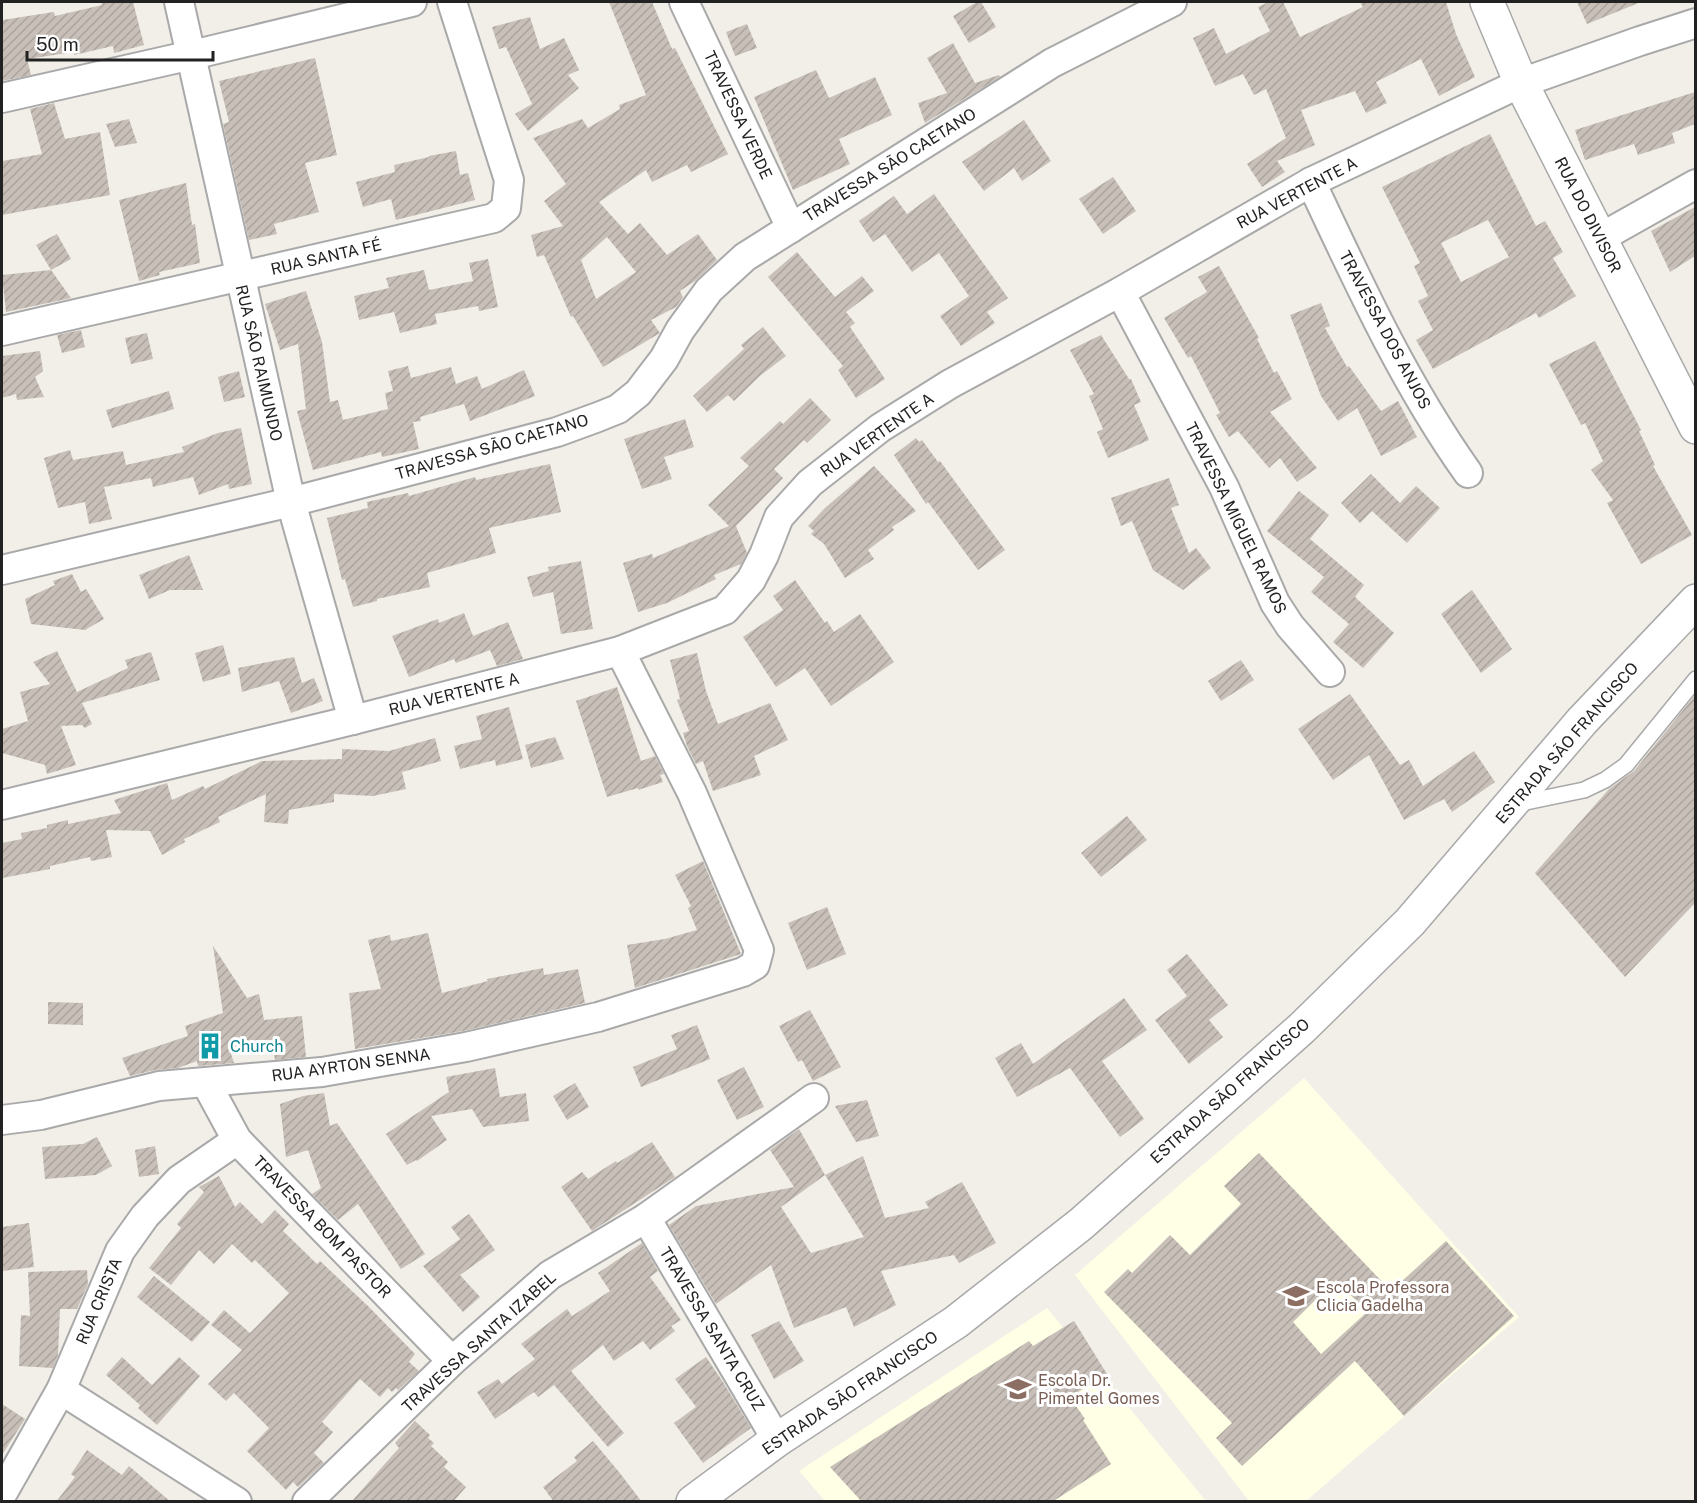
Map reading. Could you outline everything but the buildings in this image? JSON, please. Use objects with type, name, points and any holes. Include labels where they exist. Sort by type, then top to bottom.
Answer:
[{"type":"street","name":"RUA SÃO RAIMUNDO","points":[[179,2],[291,502],[353,720]]},
{"type":"street","points":[[2,98],[412,2]]},
{"type":"street","name":"RUA SANTA FÉ","points":[[2,331],[494,218],[506,208],[509,180],[452,2]]},
{"type":"street","name":"TRAVESSA VERDE","points":[[684,2],[791,228]]},
{"type":"street","name":"TRAVESSA SÃO CAETANO","points":[[2,570],[291,502],[557,432],[618,409],[645,384],[709,290],[745,257],[1052,63],[1172,2]]},
{"type":"street","name":"RUA DO DIVISOR","points":[[1487,2],[1521,83],[1695,427]]},
{"type":"street","name":"RUA VERTENTE A","points":[[2,805],[353,720],[620,651],[725,610],[751,580],[779,517],[810,483],[880,428],[950,384],[1120,292],[1311,182],[1521,83],[1640,40],[1695,23]]},
{"type":"street","name":"TRAVESSA DOS ANJOS","points":[[1311,182],[1368,303],[1438,430],[1468,473]]},
{"type":"street","points":[[1600,238],[1695,184]]},
{"type":"street","name":"TRAVESSA MIGUEL RAMOS","points":[[1120,292],[1224,487],[1275,603],[1290,626],[1330,672]]},
{"type":"street","name":"ESTRADA SÃO FRANCISCO","points":[[693,1502],[777,1440],[956,1322],[1082,1224],[1302,1028],[1410,922],[1513,805],[1582,722],[1695,601]]},
{"type":"street","name":"RUA AYRTON SENNA","points":[[2,1120],[41,1115],[159,1086],[322,1072],[466,1047],[598,1017],[743,972],[755,965],[759,950],[692,793],[620,651]]},
{"type":"street","name":"TRAVESSA BOM PASTOR","points":[[206,1083],[237,1140],[452,1361]]},
{"type":"street","name":"TRAVESSA SANTA IZABEL","points":[[307,1502],[452,1361],[550,1275],[646,1218],[814,1098]]},
{"type":"street","name":"RUA CRISTA","points":[[2,1494],[61,1390],[120,1251],[145,1216],[179,1180],[237,1140]]},
{"type":"street","name":"TRAVESSA SANTA CRUZ","points":[[646,1218],[777,1440]]},
{"type":"street","points":[[61,1390],[237,1502]]},
{"type":"lane","points":[[1513,805],[1584,790],[1605,780],[1626,765],[1695,679]]},
{"type":"shaded area","name":"Escola Professora Clicia Gadelha","points":[[1304,1078],[1519,1317],[1306,1501],[1249,1501],[1075,1275]]},
{"type":"shaded area","name":"Escola Dr. Pimentel Gomes","points":[[1047,1308],[1206,1501],[825,1501],[799,1471]]},
{"type":"place","name":"Church","points":[[210,1046]]},
{"type":"place","name":"Escola Professora Clicia Gadelha","points":[[1296,1296]]},
{"type":"place","name":"Escola Dr. Pimentel Gomes","points":[[1018,1389]]}]
